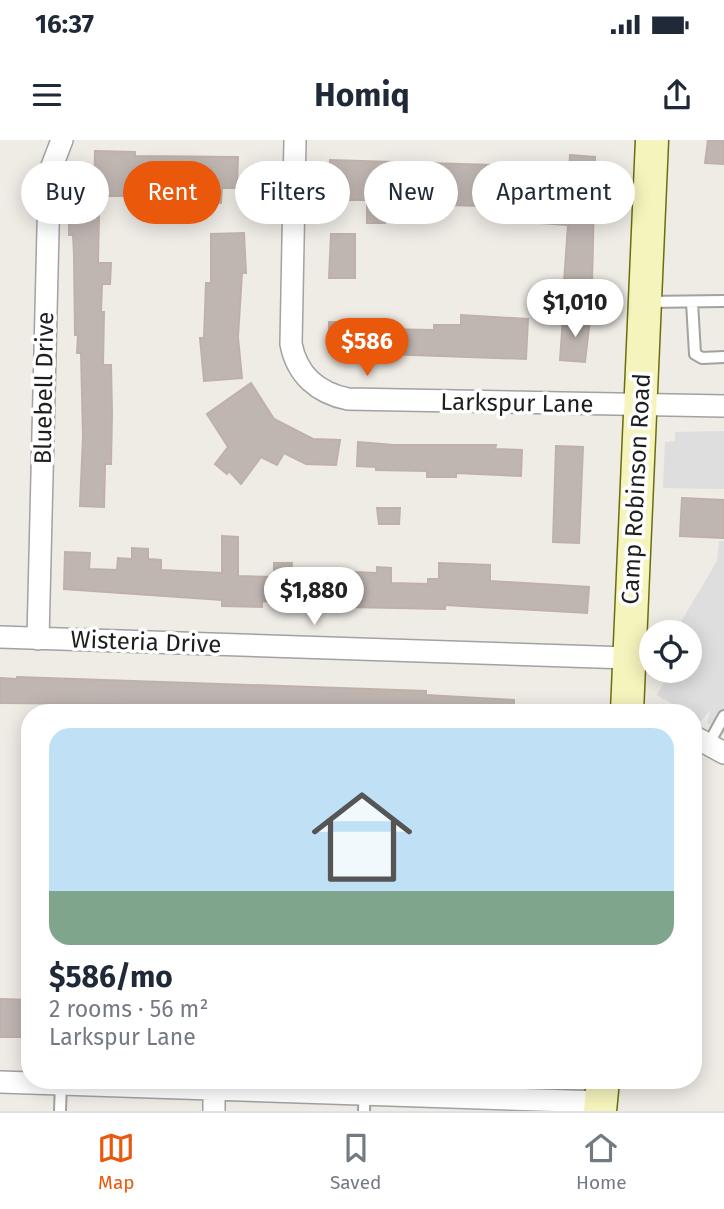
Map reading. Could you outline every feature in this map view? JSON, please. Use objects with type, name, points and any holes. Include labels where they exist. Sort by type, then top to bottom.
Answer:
[{"type":"main road","name":"Camp Robinson Road","points":[[627,704],[652,140]]},
{"type":"street","name":"Bluebell Drive","points":[[38,639],[49,189],[52,166],[62,140]]},
{"type":"street","name":"Larkspur Lane","points":[[295,140],[291,344],[300,370],[315,386],[331,396],[348,399],[724,406]]},
{"type":"street","name":"Wisteria Drive","points":[[0,637],[628,658]]},
{"type":"street","points":[[0,1082],[21,1082]]},
{"type":"street","points":[[214,1089],[214,1111]]},
{"type":"street","points":[[282,1089],[364,1095],[601,1098]]},
{"type":"lane","points":[[645,302],[724,300]]},
{"type":"lane","points":[[692,302],[695,354],[702,358],[724,357]]},
{"type":"lane","points":[[708,745],[724,716]]},
{"type":"lane","points":[[60,1111],[61,1089]]},
{"type":"green space","points":[[526,1089],[587,1089],[586,1111],[525,1111]]},
{"type":"shaded area","points":[[724,431],[724,489],[663,488],[665,442],[675,441],[675,432]]},
{"type":"shaded area","points":[[719,541],[724,541],[724,734],[707,723],[711,709],[702,720],[702,704],[672,704],[657,695],[664,683],[702,683],[702,620],[682,620],[717,561]]},
{"type":"building","points":[[708,140],[724,140],[724,164],[705,163]]},
{"type":"building","points":[[95,151],[135,152],[135,156],[238,157],[238,161],[235,161],[235,188],[222,188],[221,203],[221,161],[123,161],[123,196],[109,196],[109,161],[95,161]]},
{"type":"building","points":[[570,155],[595,157],[595,161],[570,161]]},
{"type":"building","points":[[330,160],[364,161],[364,200],[350,200],[350,161]]},
{"type":"building","points":[[458,164],[472,164],[472,206],[458,205]]},
{"type":"building","points":[[69,224],[99,224],[98,263],[111,263],[110,284],[102,284],[101,312],[104,312],[103,365],[111,365],[112,413],[111,464],[105,464],[104,507],[80,506],[83,436],[81,353],[77,353],[78,335],[75,335],[73,235],[69,235]]},
{"type":"building","points":[[554,224],[593,224],[592,283],[564,282],[568,225]]},
{"type":"building","points":[[244,233],[246,273],[242,273],[238,337],[242,378],[204,381],[200,338],[204,338],[206,283],[211,283],[211,234]]},
{"type":"building","points":[[331,234],[355,234],[355,278],[329,278]]},
{"type":"building","points":[[461,315],[528,319],[526,359],[329,352],[329,322],[373,323],[373,329],[434,330],[434,325],[461,325]]},
{"type":"building","points":[[563,318],[590,319],[585,362],[560,360]]},
{"type":"building","points":[[251,383],[274,419],[313,439],[340,440],[336,465],[306,464],[284,453],[277,465],[261,457],[241,484],[229,471],[227,474],[215,464],[228,447],[207,414]]},
{"type":"building","points":[[358,442],[394,445],[496,445],[495,449],[522,450],[521,476],[456,473],[456,477],[427,477],[427,471],[376,470],[376,467],[357,466]]},
{"type":"building","points":[[556,446],[583,447],[579,543],[553,542]]},
{"type":"building","points":[[682,498],[724,500],[724,538],[680,536]]},
{"type":"building","points":[[377,508],[400,508],[399,524],[379,524]]},
{"type":"building","points":[[222,536],[238,537],[238,576],[274,577],[274,563],[292,563],[291,578],[330,579],[331,571],[377,573],[377,567],[391,568],[391,583],[428,584],[428,579],[439,579],[439,563],[490,565],[490,581],[589,587],[587,613],[445,605],[445,609],[346,607],[322,606],[322,602],[262,601],[262,607],[222,606],[222,600],[64,589],[65,552],[90,553],[89,569],[117,570],[118,558],[132,559],[132,548],[148,549],[148,559],[161,560],[161,570],[222,573]]},
{"type":"building","points":[[0,678],[426,691],[426,695],[514,700],[514,704],[0,703]]},
{"type":"building","points":[[0,999],[21,1000],[21,1037],[0,1037]]}]
